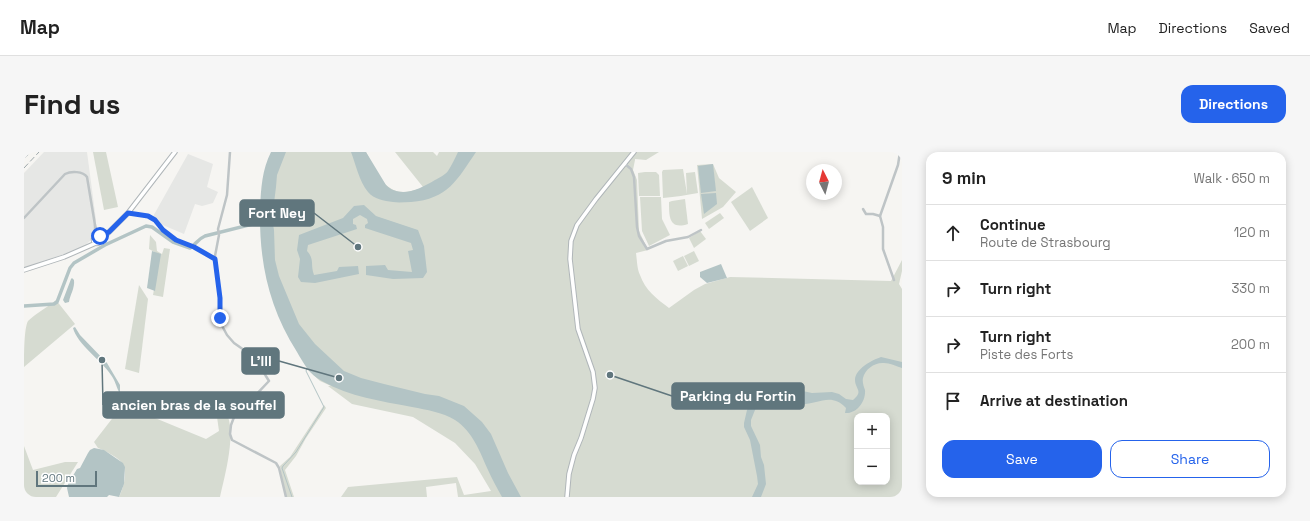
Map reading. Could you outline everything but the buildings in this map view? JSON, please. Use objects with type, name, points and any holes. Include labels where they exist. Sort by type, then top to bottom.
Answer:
[{"type":"main road","points":[[24,272],[83,249],[109,232],[128,213],[174,152]]},
{"type":"main road","points":[[567,497],[570,471],[593,399],[595,388],[593,372],[578,329],[570,259],[571,240],[578,225],[596,199],[634,152]]},
{"type":"street","points":[[230,152],[227,195],[215,250],[220,298],[220,318],[227,335],[234,343],[254,358],[269,381],[252,399],[236,412],[232,422],[230,438],[276,463],[279,468],[286,497]]},
{"type":"street","points":[[894,280],[884,249],[883,227],[880,216],[898,165],[900,152]]},
{"type":"street","points":[[624,164],[631,169],[634,177],[636,227],[639,236],[647,248],[666,241],[688,237],[701,230]]},
{"type":"street","points":[[24,218],[65,174],[70,172],[83,174],[87,177],[97,239]]},
{"type":"street","points":[[863,209],[866,214],[880,216]]},
{"type":"street","points":[[128,213],[148,216],[155,220],[171,237],[193,246],[215,259]]},
{"type":"shaded area","points":[[44,152],[87,152],[96,220],[91,240],[82,248],[24,268],[24,173]]},
{"type":"shaded area","points":[[93,152],[106,152],[118,207],[104,210]]},
{"type":"shaded area","points":[[271,152],[286,152],[277,175],[272,219],[275,260],[279,276],[299,324],[315,344],[344,371],[361,378],[439,396],[464,406],[482,422],[491,434],[508,473],[521,497],[502,497],[471,436],[467,430],[455,420],[434,412],[355,395],[317,378],[307,368],[287,335],[279,318],[267,283],[264,265],[261,246],[260,201],[264,172]]},
{"type":"shaded area","points":[[281,152],[366,152],[376,172],[385,184],[391,189],[405,192],[423,187],[395,152],[433,152],[437,156],[439,152],[659,152],[646,160],[635,159],[633,170],[637,180],[639,231],[648,250],[636,253],[638,270],[648,290],[669,308],[705,284],[730,277],[891,281],[902,260],[902,271],[899,284],[902,289],[902,497],[458,497],[456,483],[426,487],[427,497],[341,497],[348,487],[457,477],[464,495],[491,491],[475,464],[455,443],[413,417],[352,404],[328,386],[331,386],[320,381],[307,369],[315,358],[278,292],[269,209]]},
{"type":"shaded area","points":[[351,152],[366,152],[386,185],[397,191],[404,192],[423,187],[444,175],[458,152],[476,152],[457,179],[443,192],[424,200],[411,202],[390,202],[379,199],[368,192],[360,178]]},
{"type":"shaded area","points":[[188,154],[213,164],[207,187],[218,192],[213,203],[202,206],[195,204],[184,234],[151,220]]},
{"type":"shaded area","points":[[713,164],[719,178],[736,192],[723,207],[702,219],[697,165]]},
{"type":"shaded area","points":[[713,164],[716,191],[701,193],[698,166]]},
{"type":"shaded area","points":[[683,169],[687,194],[686,173],[695,172],[698,193],[663,198],[663,170]]},
{"type":"shaded area","points":[[656,172],[659,175],[660,196],[639,196],[638,173]]},
{"type":"shaded area","points":[[752,187],[768,218],[750,231],[731,202]]},
{"type":"shaded area","points":[[716,193],[717,204],[704,214],[701,194]]},
{"type":"shaded area","points":[[640,197],[661,197],[662,219],[670,235],[649,246],[642,231]]},
{"type":"shaded area","points":[[685,199],[688,224],[674,224],[671,221],[669,213],[669,202]]},
{"type":"shaded area","points":[[364,205],[376,216],[418,230],[424,246],[427,272],[423,278],[393,279],[366,275],[366,266],[385,265],[388,270],[412,272],[408,251],[413,250],[411,243],[365,228],[365,225],[368,223],[367,219],[360,215],[353,219],[353,224],[356,225],[357,229],[308,245],[307,251],[312,260],[314,275],[337,271],[339,267],[358,266],[359,274],[315,283],[301,282],[298,277],[300,259],[297,250],[299,235],[343,218],[354,206]]},
{"type":"shaded area","points":[[720,213],[724,218],[709,229],[705,223]]},
{"type":"shaded area","points":[[700,231],[706,239],[694,248],[689,238]]},
{"type":"shaded area","points":[[150,235],[156,242],[157,251],[162,254],[164,248],[170,249],[163,297],[153,295],[160,255],[149,249]]},
{"type":"shaded area","points":[[152,251],[161,254],[155,291],[147,288]]},
{"type":"shaded area","points":[[694,251],[699,261],[689,266],[684,256]]},
{"type":"shaded area","points":[[683,256],[688,266],[678,271],[673,261]]},
{"type":"shaded area","points":[[721,264],[727,278],[707,283],[700,277],[700,272]]},
{"type":"shaded area","points":[[72,278],[74,280],[73,289],[69,302],[65,303],[63,300]]},
{"type":"shaded area","points":[[139,285],[148,299],[139,373],[125,369]]},
{"type":"shaded area","points":[[56,300],[75,324],[24,367],[25,336],[28,321]]},
{"type":"shaded area","points":[[75,327],[80,335],[107,363],[120,385],[120,392],[107,370],[79,340],[73,328]]},
{"type":"shaded area","points":[[881,357],[902,362],[902,368],[881,363],[868,369],[863,380],[865,390],[864,399],[860,406],[853,412],[845,413],[846,408],[834,400],[823,400],[798,404],[788,400],[767,399],[757,405],[751,420],[751,426],[760,445],[766,484],[761,497],[752,497],[758,484],[750,440],[744,427],[744,423],[747,410],[754,397],[761,394],[798,390],[812,393],[832,392],[839,394],[846,399],[853,400],[858,394],[855,380],[858,372],[873,360]]},
{"type":"shaded area","points":[[125,402],[155,418],[206,439],[219,431],[217,417],[226,412],[229,420],[230,442],[227,466],[220,497],[119,497],[125,474],[123,463],[98,448],[94,442]]},
{"type":"shaded area","points":[[324,405],[326,408],[296,456],[285,470],[294,497],[285,497],[280,466],[290,457]]},
{"type":"shaded area","points":[[24,446],[33,470],[65,462],[78,462],[56,497],[24,497]]},
{"type":"shaded area","points":[[94,448],[104,450],[123,463],[125,467],[124,484],[119,497],[109,495],[107,497],[69,497],[67,488],[68,484],[77,469],[80,468],[90,450]]},
{"type":"waterway","points":[[24,306],[54,304],[57,302],[70,268],[74,263],[105,245],[146,226],[152,227],[173,242],[190,248],[205,236],[265,221]]},
{"type":"waterway","points":[[292,497],[282,468],[296,452],[324,407],[306,371],[307,368]]},
{"type":"railway","points":[[24,159],[31,152]]},
{"type":"railway","points":[[24,168],[39,152]]},
{"type":"place","name":"Fort Ney","points":[[358,247]]},
{"type":"place","name":"ancien bras de la souffel","points":[[102,360]]},
{"type":"place","name":"Parking du Fortin","points":[[610,375]]},
{"type":"place","name":"L'Ill","points":[[339,378]]},
{"type":"route","points":[[100,236],[109,232],[128,213],[143,214],[155,220],[171,237],[194,247],[215,259],[220,298],[220,318]]}]
